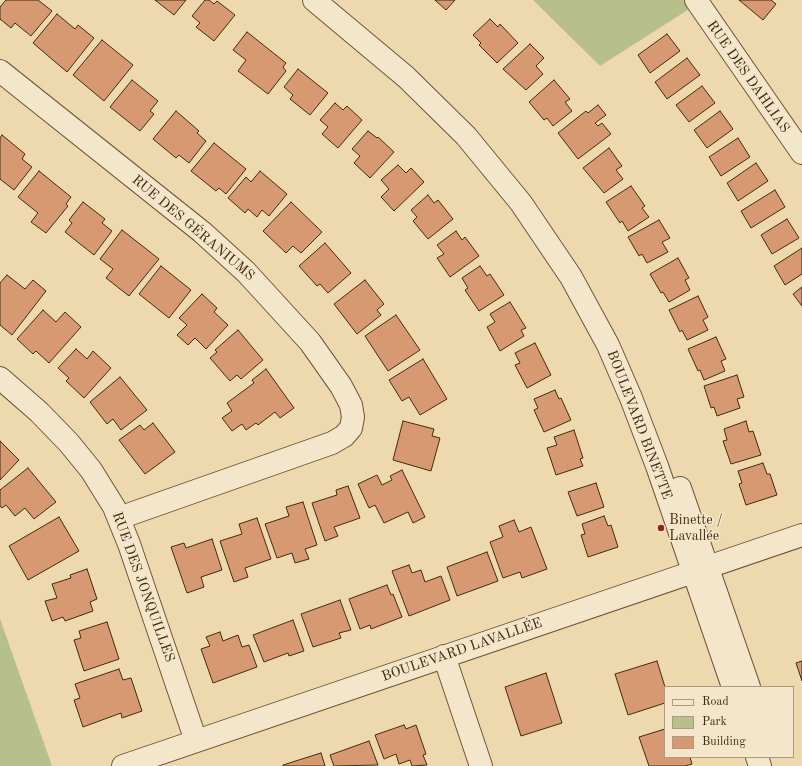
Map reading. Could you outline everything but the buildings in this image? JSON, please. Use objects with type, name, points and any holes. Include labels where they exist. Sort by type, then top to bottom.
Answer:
[{"type":"street","name":"BOULEVARD BINETTE","points":[[314,0],[391,63],[449,118],[496,170],[549,243],[590,311],[625,382],[657,466],[749,686]]},
{"type":"street","name":"BOULEVARD BINETTE","points":[[337,0],[418,68],[470,120],[512,169],[571,250],[607,313],[640,382],[668,453],[733,686]]},
{"type":"street","name":"RUE DES DAHLIAS","points":[[696,0],[802,153]]},
{"type":"street","name":"RUE DES GÉRANIUMS","points":[[0,71],[196,227],[246,272],[287,314],[310,342],[341,386],[351,405],[353,417],[351,428],[344,436],[332,443],[119,518]]},
{"type":"street","name":"RUE DES JONQUILLES","points":[[0,378],[39,412],[69,443],[95,476],[119,518],[196,741]]},
{"type":"street","name":"BOULEVARD LAVALLÉE","points":[[123,766],[700,568],[802,535]]},
{"type":"street","points":[[444,656],[481,766]]},
{"type":"green space","points":[[533,0],[696,0],[697,4],[600,66]]},
{"type":"green space","points":[[0,619],[52,766],[0,766]]},
{"type":"place","name":"Binette / Lavallée","points":[[661,528]]}]
